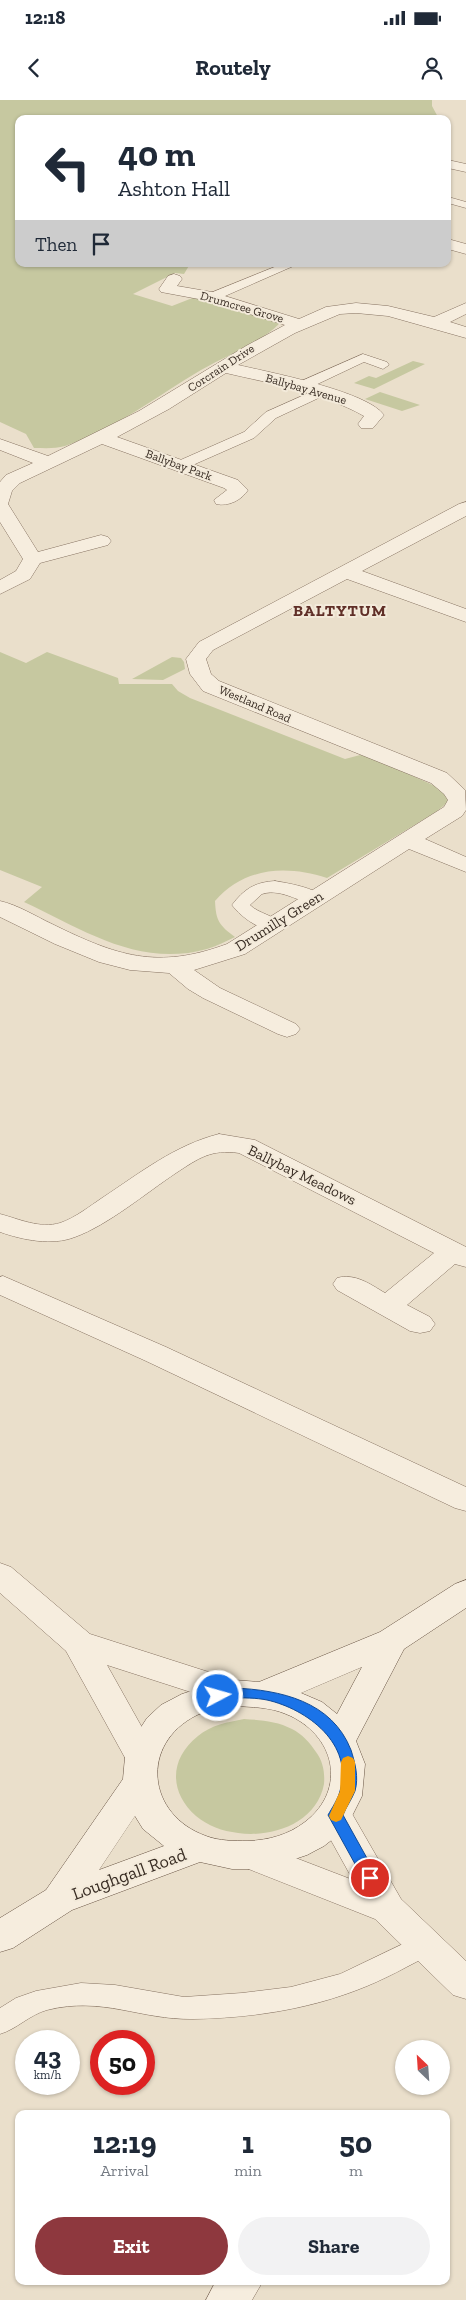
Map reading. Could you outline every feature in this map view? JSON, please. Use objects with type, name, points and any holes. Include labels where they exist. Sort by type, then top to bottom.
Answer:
[{"type":"street","points":[[451,165],[466,168]]},
{"type":"street","points":[[451,245],[466,250]]},
{"type":"street","name":"Drumcree Grove","points":[[174,280],[167,289],[212,297],[299,324]]},
{"type":"street","name":"Corcrain Drive","points":[[0,502],[3,490],[13,479],[101,438],[162,406],[262,342],[299,324],[340,309],[369,308],[399,312],[466,333]]},
{"type":"street","points":[[435,323],[466,308]]},
{"type":"street","name":"Ballybay Avenue","points":[[224,367],[302,386],[356,404],[374,415],[367,424]]},
{"type":"street","name":"Ballybay Park","points":[[101,438],[181,465],[231,484],[239,490],[223,500]]},
{"type":"street","points":[[0,444],[49,462]]},
{"type":"street","points":[[0,507],[33,559]]},
{"type":"street","name":"Westland Road","points":[[407,840],[454,811],[459,800],[460,788],[211,686],[204,681],[196,668],[196,659],[206,646],[466,508]]},
{"type":"street","points":[[0,588],[23,575],[33,559],[101,541]]},
{"type":"street","points":[[347,572],[466,616]]},
{"type":"street","points":[[407,840],[466,865]]},
{"type":"street","name":"Drumilly Green","points":[[0,908],[95,953],[139,964],[176,966],[207,960],[236,949],[407,840]]},
{"type":"street","points":[[176,966],[182,974],[196,984],[287,1029]]},
{"type":"street","name":"Ballybay Meadows","points":[[0,1223],[20,1230],[44,1233],[66,1231],[95,1215],[187,1154],[219,1142],[246,1146],[460,1255]]},
{"type":"street","points":[[388,1306],[460,1255]]},
{"type":"street","points":[[347,1284],[420,1324]]},
{"type":"street","points":[[3,1285],[156,1354],[466,1500]]},
{"type":"street","points":[[0,1575],[78,1643],[140,1770],[149,1810],[170,1832],[200,1848],[226,1855],[254,1856],[286,1850],[314,1835],[335,1815],[348,1791],[349,1765],[340,1740],[322,1719],[295,1703],[250,1694],[78,1643]]},
{"type":"street","points":[[250,1694],[392,1641],[466,1592]]},
{"type":"street","points":[[340,1740],[392,1641]]},
{"type":"street","name":"Loughgall Road","points":[[59,1900],[140,1770],[153,1732],[175,1713],[202,1700],[250,1694]]},
{"type":"street","points":[[335,1815],[388,1909],[466,1984]]},
{"type":"street","name":"Loughgall Road","points":[[0,1938],[59,1900],[200,1848]]},
{"type":"street","points":[[254,1856],[388,1909]]},
{"type":"street","points":[[226,2300],[239,2285]]},
{"type":"lane","points":[[452,201],[466,205]]},
{"type":"lane","points":[[212,297],[285,267]]},
{"type":"lane","points":[[302,386],[363,358],[383,365]]},
{"type":"lane","points":[[181,465],[249,434],[271,414],[320,392]]},
{"type":"lane","points":[[273,926],[250,915],[241,905],[246,896],[266,886],[287,887],[315,898]]},
{"type":"lane","points":[[0,2023],[24,2007],[41,2001],[87,1994],[114,1996],[161,2007],[192,2008],[275,2000],[321,1991],[353,1980],[426,1944]]},
{"type":"green space","points":[[0,100],[432,100],[432,106],[437,115],[15,115],[15,267],[188,267],[184,274],[175,273],[133,294],[172,306],[195,297],[280,323],[253,343],[201,370],[118,422],[65,446],[34,448],[26,434],[0,422]]},
{"type":"green space","points":[[413,361],[425,364],[374,389],[354,383],[369,376],[376,378]]},
{"type":"green space","points":[[380,392],[420,405],[402,411],[365,399]]},
{"type":"green space","points":[[0,652],[26,663],[47,652],[118,678],[119,684],[172,684],[178,691],[190,698],[345,759],[364,754],[435,786],[446,796],[448,802],[436,812],[327,878],[296,871],[281,871],[253,875],[239,881],[215,901],[219,922],[235,937],[218,945],[182,954],[158,954],[135,950],[113,943],[24,902],[42,887],[0,870]]},
{"type":"green space","points":[[172,657],[181,658],[185,669],[163,680],[132,679]]},
{"type":"green space","points":[[244,1719],[262,1720],[286,1726],[296,1731],[311,1745],[322,1763],[324,1784],[320,1798],[303,1818],[278,1830],[251,1834],[232,1832],[205,1823],[187,1807],[177,1786],[178,1765],[188,1745],[208,1729]]},
{"type":"slow traffic","points":[[336,1816],[348,1791],[348,1762]]},
{"type":"district","name":"BALTYTUM","points":[[340,610]]},
{"type":"route","points":[[218,1696],[234,1693],[265,1694],[295,1703],[322,1719],[340,1740],[349,1765],[348,1791],[335,1815],[370,1878]]}]
